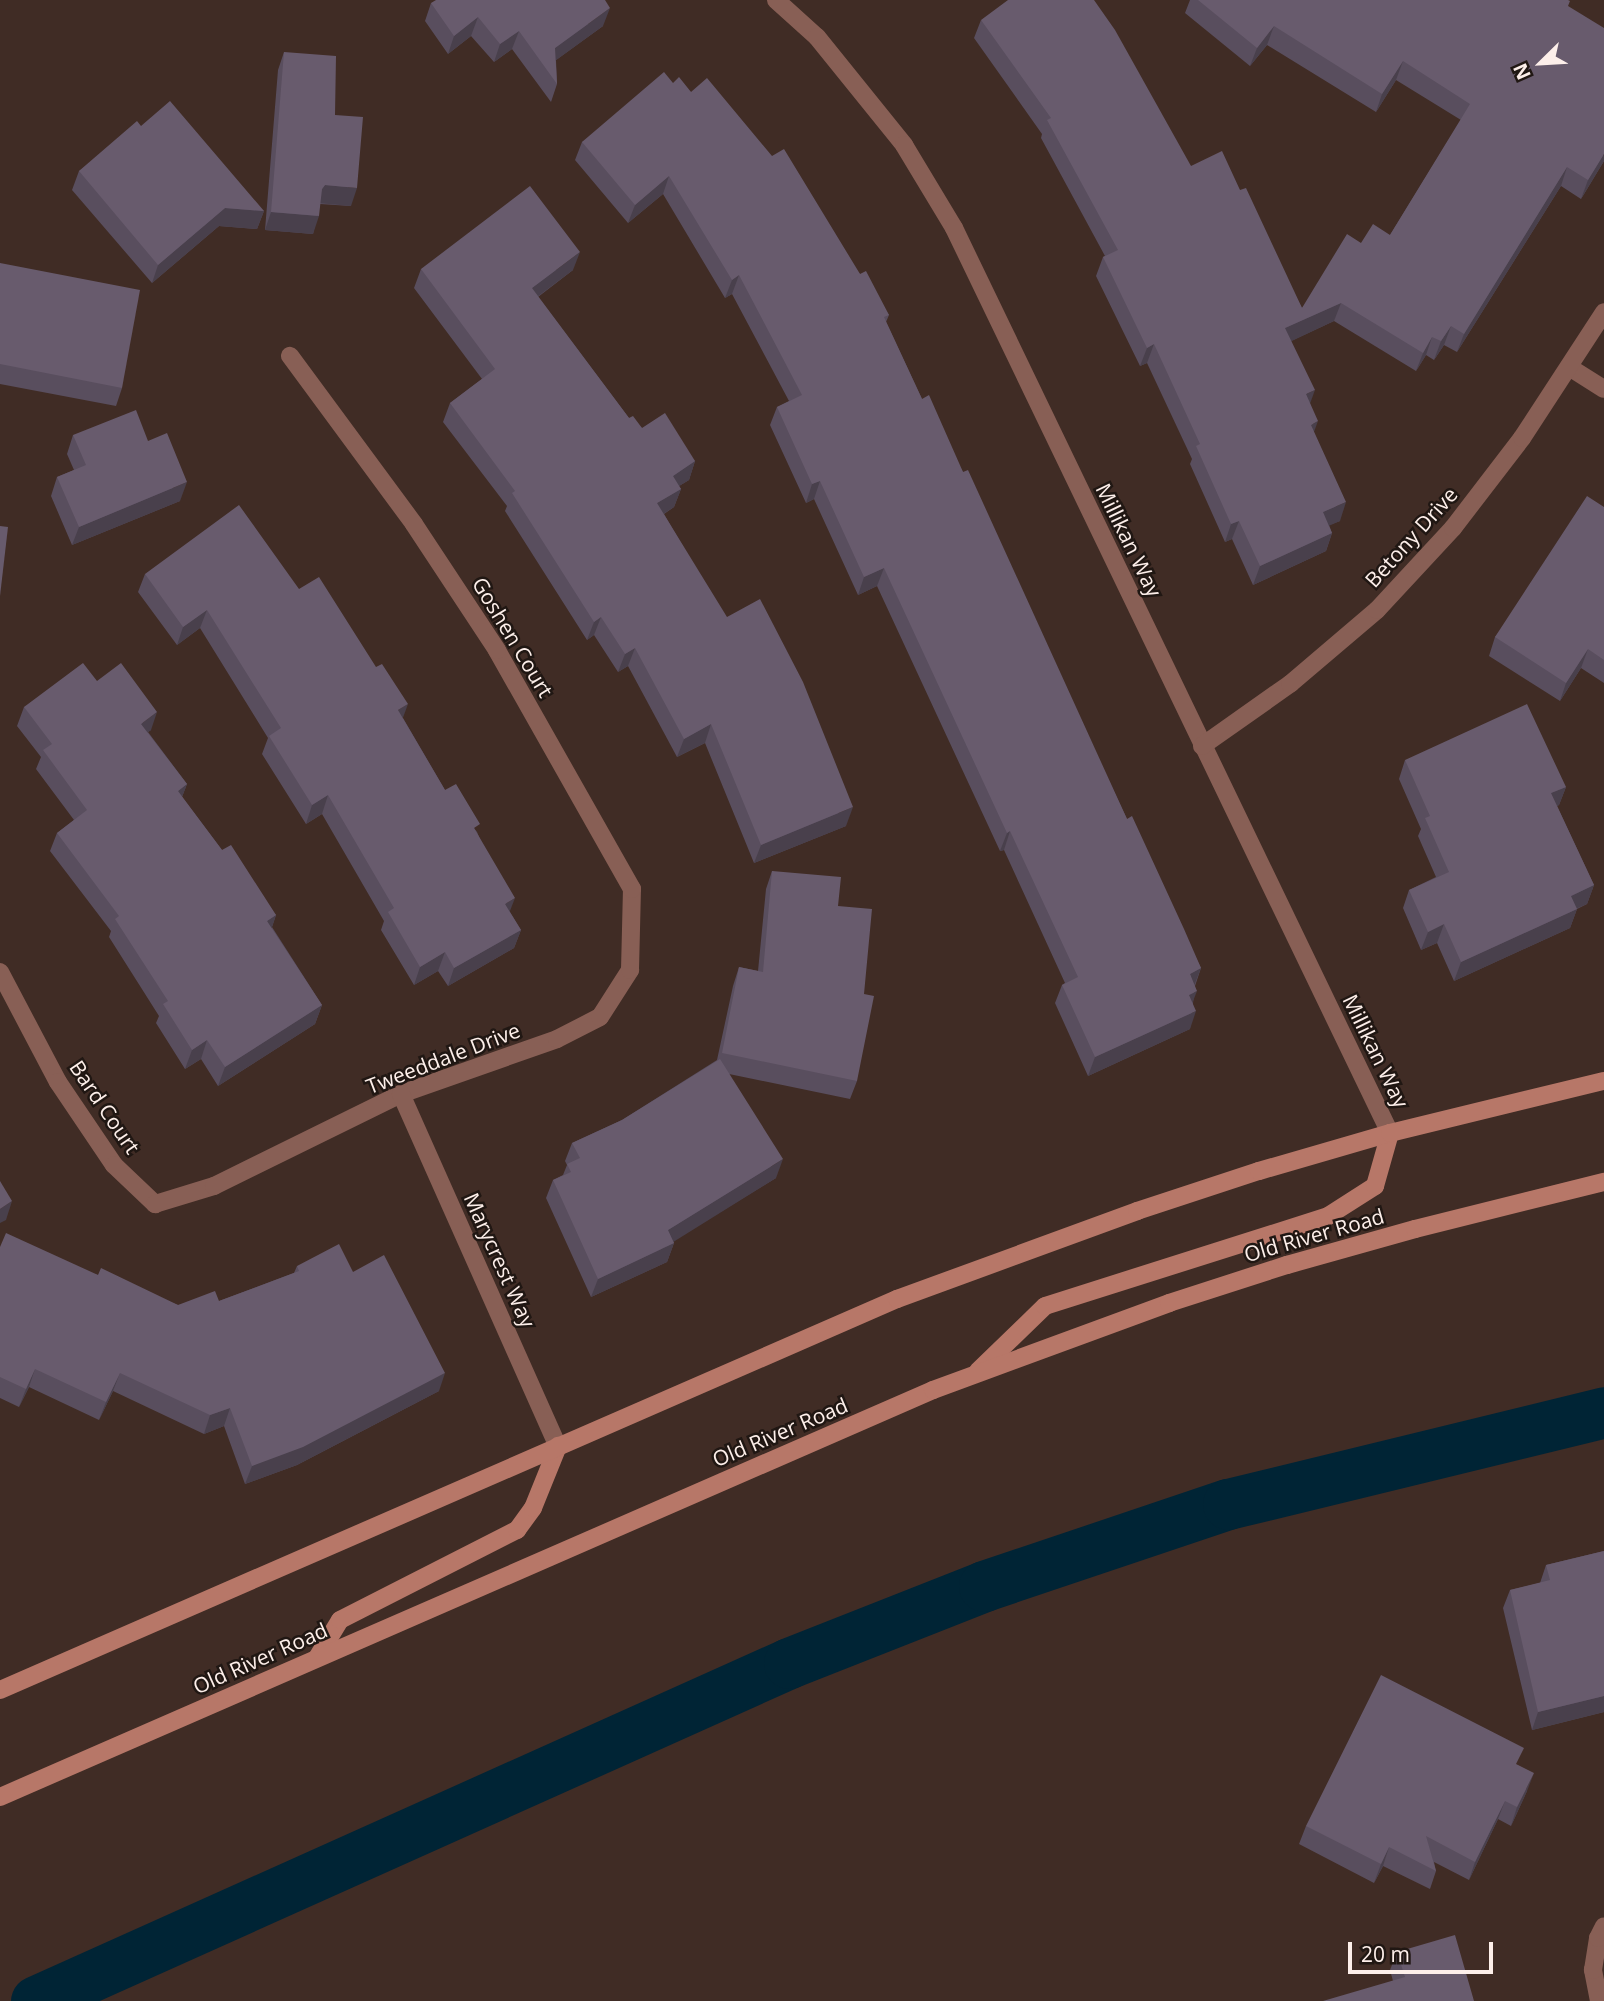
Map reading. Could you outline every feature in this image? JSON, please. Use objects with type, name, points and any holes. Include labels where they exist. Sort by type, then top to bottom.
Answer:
[{"type":"main road","points":[[0,1690],[897,1299],[1137,1210],[1390,1133],[1604,1081]]},
{"type":"main road","points":[[973,1376],[1045,1306],[1328,1216],[1375,1186],[1390,1133]]},
{"type":"main road","name":"Old River Road","points":[[0,1797],[973,1376],[1169,1303],[1287,1265],[1415,1228],[1604,1182]]},
{"type":"main road","points":[[317,1658],[340,1620],[517,1530],[533,1508],[558,1446]]},
{"type":"street","name":"Millikan Way","points":[[776,0],[817,37],[904,145],[954,228],[1390,1133]]},
{"type":"street","name":"Betony Drive","points":[[1202,746],[1290,684],[1377,610],[1453,528],[1522,438],[1604,312]]},
{"type":"street","name":"Goshen Court","points":[[290,356],[414,524],[497,650],[632,889],[630,970]]},
{"type":"street","points":[[1569,366],[1604,389]]},
{"type":"street","name":"Tweeddale Drive","points":[[214,1186],[401,1094],[557,1039],[600,1017],[630,970]]},
{"type":"street","name":"Bard Court","points":[[0,972],[58,1082],[114,1165],[155,1204],[214,1186]]},
{"type":"street","name":"Marycrest Way","points":[[401,1094],[558,1446]]},
{"type":"street","points":[[1598,2001],[1593,1970],[1598,1938],[1604,1926]]},
{"type":"building","points":[[436,0],[605,0],[610,8],[555,48],[557,84],[519,31],[500,44],[478,17],[454,36],[431,3]]},
{"type":"building","points":[[1008,0],[1094,0],[1115,30],[1191,166],[1222,151],[1240,190],[1246,188],[1302,308],[1347,234],[1361,243],[1373,224],[1390,235],[1470,104],[1403,61],[1382,94],[1274,26],[1257,48],[1198,0],[1568,0],[1568,6],[1604,28],[1604,154],[1588,180],[1567,167],[1464,334],[1451,326],[1441,341],[1432,337],[1423,353],[1341,303],[1285,328],[1315,390],[1306,394],[1318,421],[1311,425],[1346,502],[1323,512],[1332,533],[1260,566],[1239,521],[1231,524],[1196,446],[1200,444],[1154,344],[1147,348],[1103,257],[1118,250],[1047,120],[1051,118],[981,20]]},
{"type":"building","points":[[284,52],[336,56],[335,115],[363,117],[357,188],[325,185],[322,189],[319,216],[271,212]]},
{"type":"building","points":[[664,72],[673,83],[679,77],[691,92],[707,78],[772,156],[784,149],[860,274],[866,271],[889,315],[884,317],[922,399],[929,395],[963,472],[968,470],[1127,819],[1132,816],[1184,929],[1201,968],[1190,974],[1197,991],[1189,995],[1196,1011],[1095,1057],[1062,985],[1078,977],[1010,831],[1007,833],[884,568],[864,577],[820,481],[812,484],[777,407],[802,395],[739,275],[732,280],[669,176],[635,205],[582,142]]},
{"type":"building","points":[[170,101],[264,211],[225,208],[158,265],[79,171],[137,121],[141,126]]},
{"type":"building","points":[[530,186],[580,252],[532,288],[629,418],[633,416],[642,428],[665,413],[695,461],[673,476],[681,489],[657,503],[727,617],[760,599],[803,682],[853,807],[761,845],[711,724],[684,739],[635,648],[625,654],[601,617],[594,622],[512,493],[515,491],[450,403],[495,369],[421,269]]},
{"type":"building","points":[[0,263],[140,290],[122,388],[0,364]]},
{"type":"building","points":[[136,410],[148,441],[167,433],[187,482],[79,527],[57,477],[86,465],[73,435]]},
{"type":"building","points":[[1587,496],[1604,507],[1604,660],[1588,649],[1566,683],[1495,637]]},
{"type":"building","points":[[239,505],[299,589],[319,577],[376,667],[382,664],[408,704],[398,710],[445,790],[456,784],[480,824],[474,828],[515,898],[505,904],[521,930],[454,968],[445,952],[420,967],[388,912],[394,908],[328,795],[312,805],[269,736],[281,728],[207,610],[183,627],[145,574]]},
{"type":"building","points":[[0,526],[8,527],[0,596]]},
{"type":"building","points":[[83,663],[97,681],[121,663],[157,712],[141,724],[187,784],[178,791],[222,850],[231,845],[276,915],[267,921],[322,1005],[225,1067],[207,1040],[192,1050],[163,1004],[168,1001],[115,919],[119,916],[57,833],[87,810],[43,750],[52,744],[24,707]]},
{"type":"building","points":[[1527,704],[1566,787],[1551,793],[1594,885],[1571,896],[1577,909],[1461,962],[1444,924],[1428,932],[1409,890],[1449,872],[1425,818],[1430,816],[1405,760]]},
{"type":"building","points":[[772,871],[841,877],[838,906],[872,909],[864,994],[874,996],[857,1081],[722,1053],[739,967],[763,972]]},
{"type":"building","points":[[720,1059],[783,1159],[668,1230],[674,1243],[598,1279],[553,1180],[571,1172],[567,1164],[580,1158],[572,1143],[622,1120]]},
{"type":"building","points":[[0,1181],[12,1201],[0,1209]]},
{"type":"building","points":[[6,1233],[98,1275],[101,1268],[178,1305],[215,1291],[219,1301],[299,1271],[297,1266],[339,1244],[353,1272],[384,1255],[445,1373],[303,1447],[252,1466],[230,1408],[210,1415],[120,1373],[106,1402],[35,1369],[26,1389],[0,1377],[0,1247]]},
{"type":"building","points":[[1604,1551],[1604,1696],[1538,1712],[1510,1590],[1550,1580],[1546,1565]]},
{"type":"building","points":[[1381,1675],[1524,1748],[1516,1764],[1534,1773],[1517,1807],[1505,1801],[1475,1862],[1426,1836],[1436,1871],[1389,1847],[1381,1864],[1306,1826]]},
{"type":"building","points":[[1455,1935],[1474,2001],[1323,2001],[1405,1977],[1397,1952]]},
{"type":"waterway","points":[[36,2001],[789,1663],[984,1586],[1228,1504],[1604,1412]]}]
